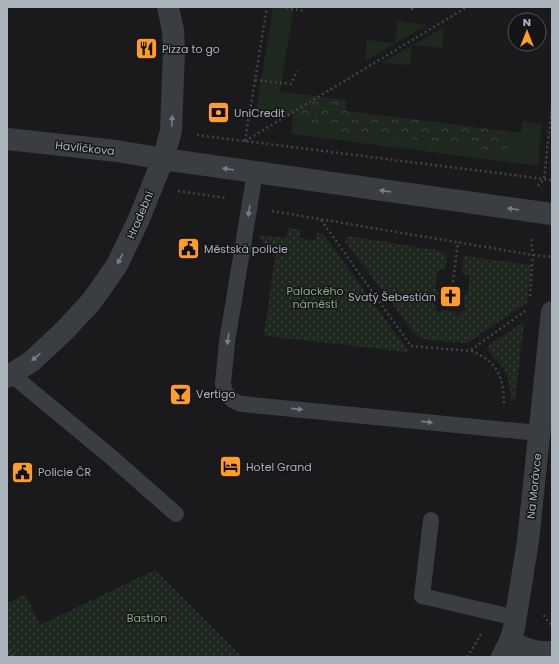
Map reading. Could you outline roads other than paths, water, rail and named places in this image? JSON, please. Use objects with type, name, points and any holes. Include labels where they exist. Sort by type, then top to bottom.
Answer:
[{"type":"street","name":"Hradební","points":[[9,376],[32,361],[50,345],[99,291],[124,251],[153,186],[171,131],[174,50],[173,30],[168,7]]},
{"type":"street","name":"Havlíčkova","points":[[7,139],[116,151],[163,159]]},
{"type":"street","points":[[163,159],[552,214]]},
{"type":"street","name":"Na Morávce","points":[[506,649],[516,618],[528,541],[552,312]]},
{"type":"street","points":[[506,649],[540,653],[552,652]]},
{"type":"lane","points":[[255,173],[227,342],[223,388],[231,399],[242,404],[539,433]]},
{"type":"lane","points":[[9,376],[110,456],[176,514]]},
{"type":"lane","points":[[431,520],[422,596],[516,618]]},
{"type":"place","name":"Pizza to go","points":[[146,49]]},
{"type":"place","name":"UniCredit","points":[[219,113]]},
{"type":"place","name":"Městská policie","points":[[189,249]]},
{"type":"place","name":"Svatý Šebestián","points":[[451,297]]},
{"type":"place","name":"Vertigo","points":[[181,394]]},
{"type":"place","name":"Hotel Grand","points":[[231,467]]},
{"type":"place","name":"Policie ČR","points":[[23,472]]},
{"type":"park label","name":"Palackého náměstí","points":[[315,297]]},
{"type":"park label","name":"Bastion","points":[[147,618]]}]
